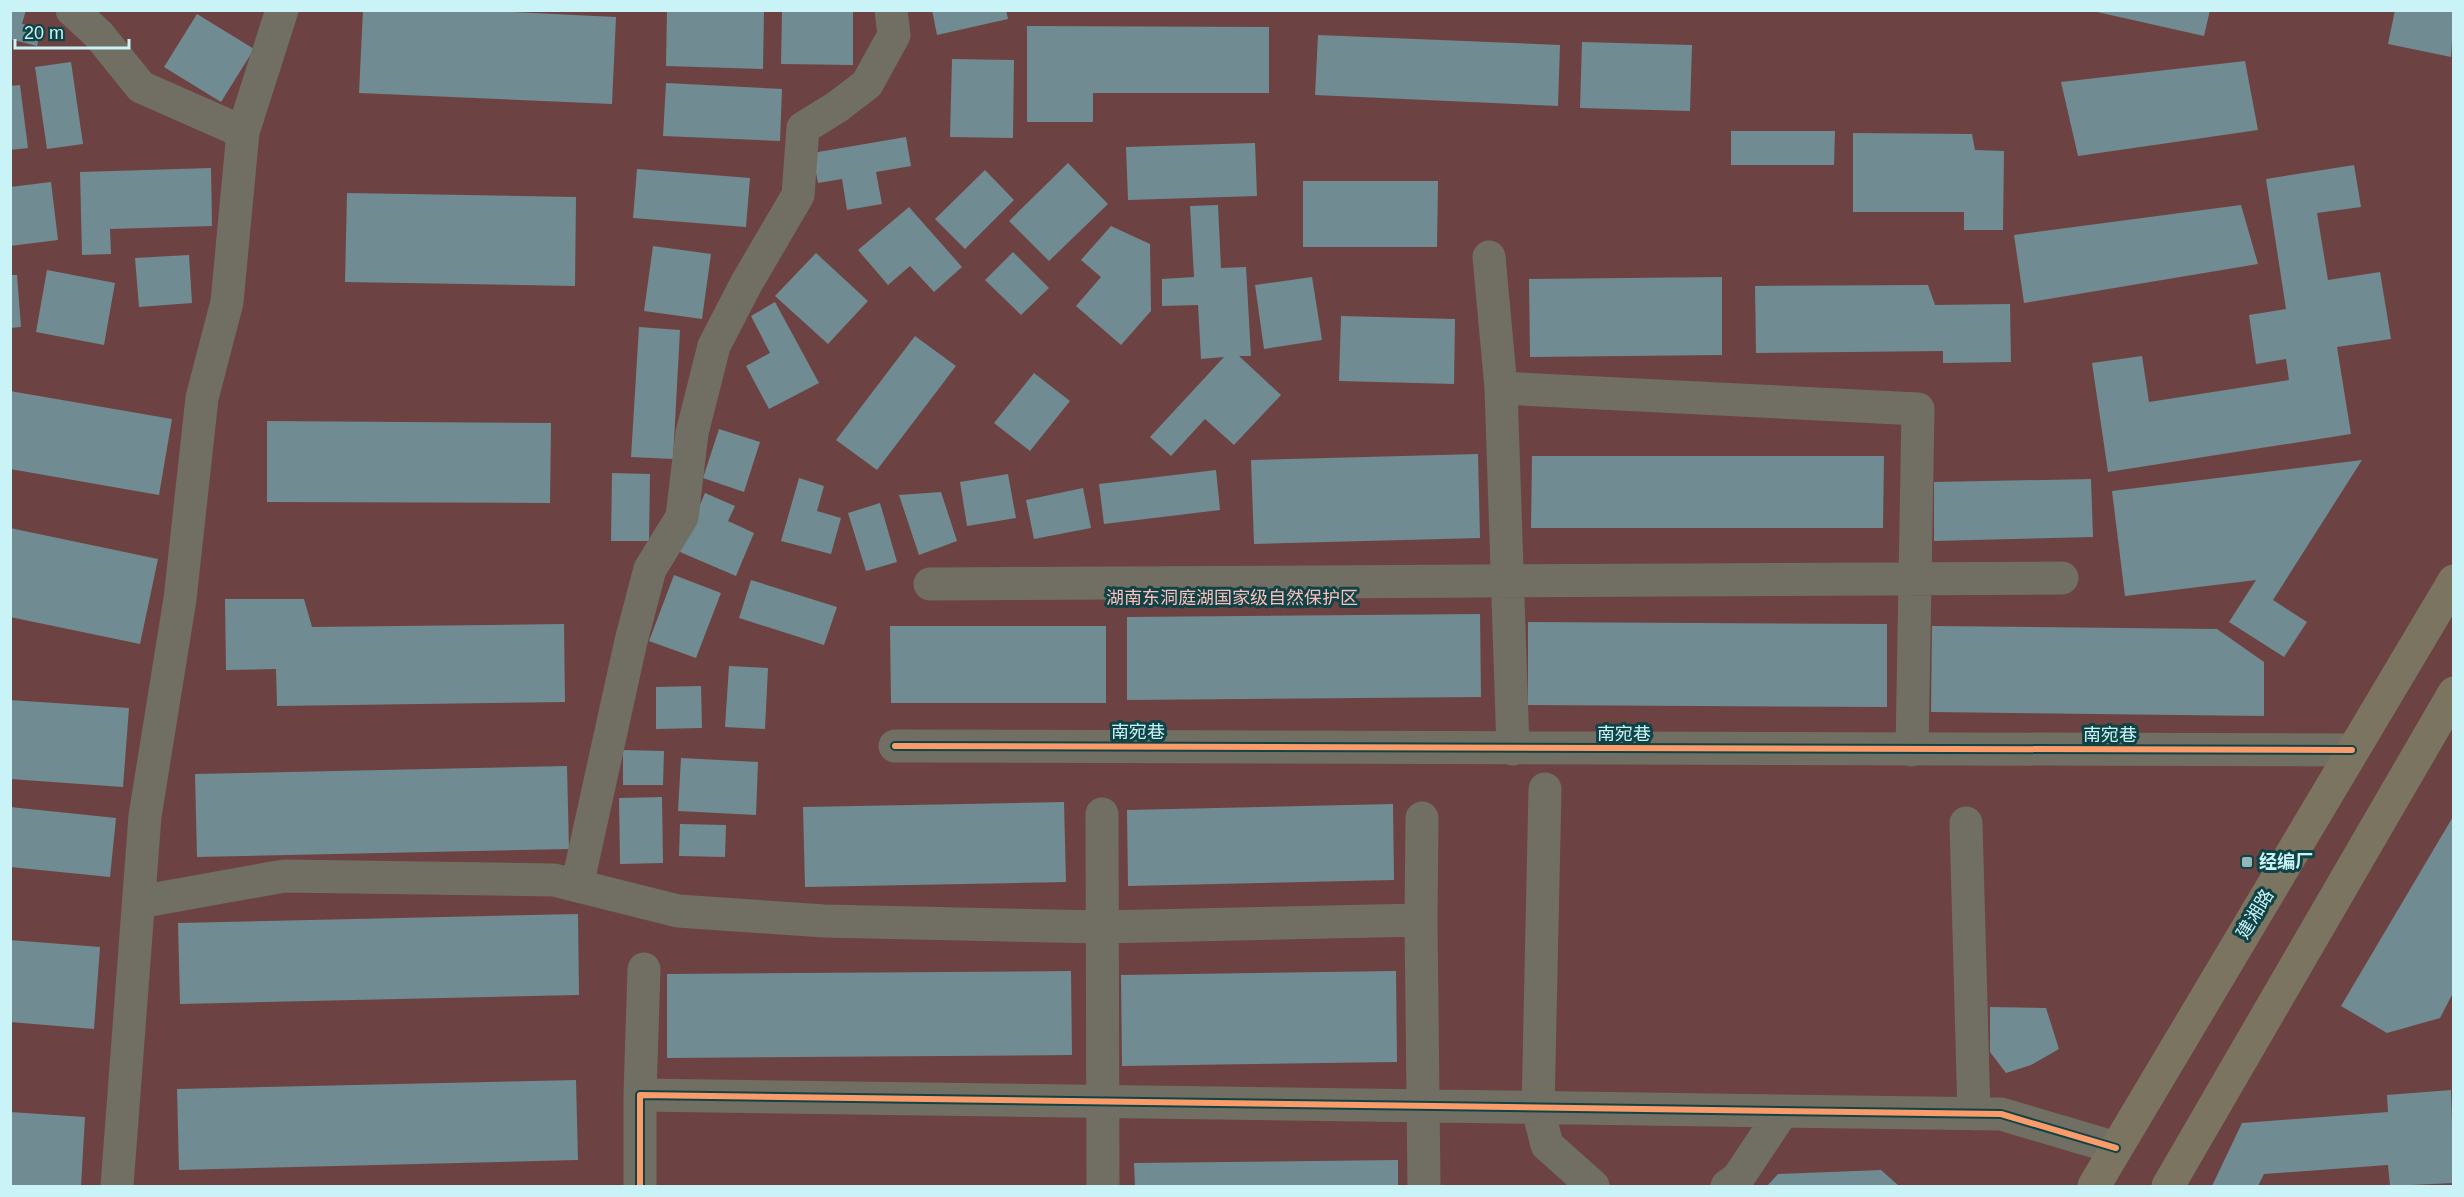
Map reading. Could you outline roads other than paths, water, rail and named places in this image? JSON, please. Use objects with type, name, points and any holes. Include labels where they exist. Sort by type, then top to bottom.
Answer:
[{"type":"main road","name":"建湘路","points":[[2094,1186],[2454,581]]},
{"type":"main road","points":[[2168,1186],[2454,693]]},
{"type":"street","points":[[72,10],[99,35],[141,87],[243,132]]},
{"type":"street","points":[[117,1186],[145,816],[180,599],[202,398],[227,302],[243,132],[282,10]]},
{"type":"street","points":[[577,886],[631,641],[650,569],[682,517],[692,433],[714,346],[746,284],[798,195],[803,128],[837,107],[867,84],[894,35],[891,10]]},
{"type":"street","points":[[1489,257],[1501,388],[1513,749]]},
{"type":"street","points":[[1501,388],[1918,409],[1912,750]]},
{"type":"street","points":[[930,584],[2062,578]]},
{"type":"street","name":"南宛巷","points":[[895,746],[2352,750]]},
{"type":"street","points":[[1545,789],[1538,1109],[1547,1145],[1593,1186]]},
{"type":"street","points":[[1102,814],[1103,1186]]},
{"type":"street","points":[[1422,818],[1424,1186]]},
{"type":"street","points":[[1966,823],[1974,1114]]},
{"type":"street","points":[[139,902],[284,876],[554,880],[678,911],[824,921],[1102,927],[1421,920]]},
{"type":"street","points":[[639,1186],[644,969]]},
{"type":"street","points":[[640,1095],[2001,1114],[2116,1148]]},
{"type":"street","points":[[1727,1186],[1738,1178],[1782,1112]]},
{"type":"place","name":"经编厂","points":[[2247,862]]},
{"type":"park label","name":"湖南东洞庭湖国家级自然保护区","points":[[1232,598]]}]
